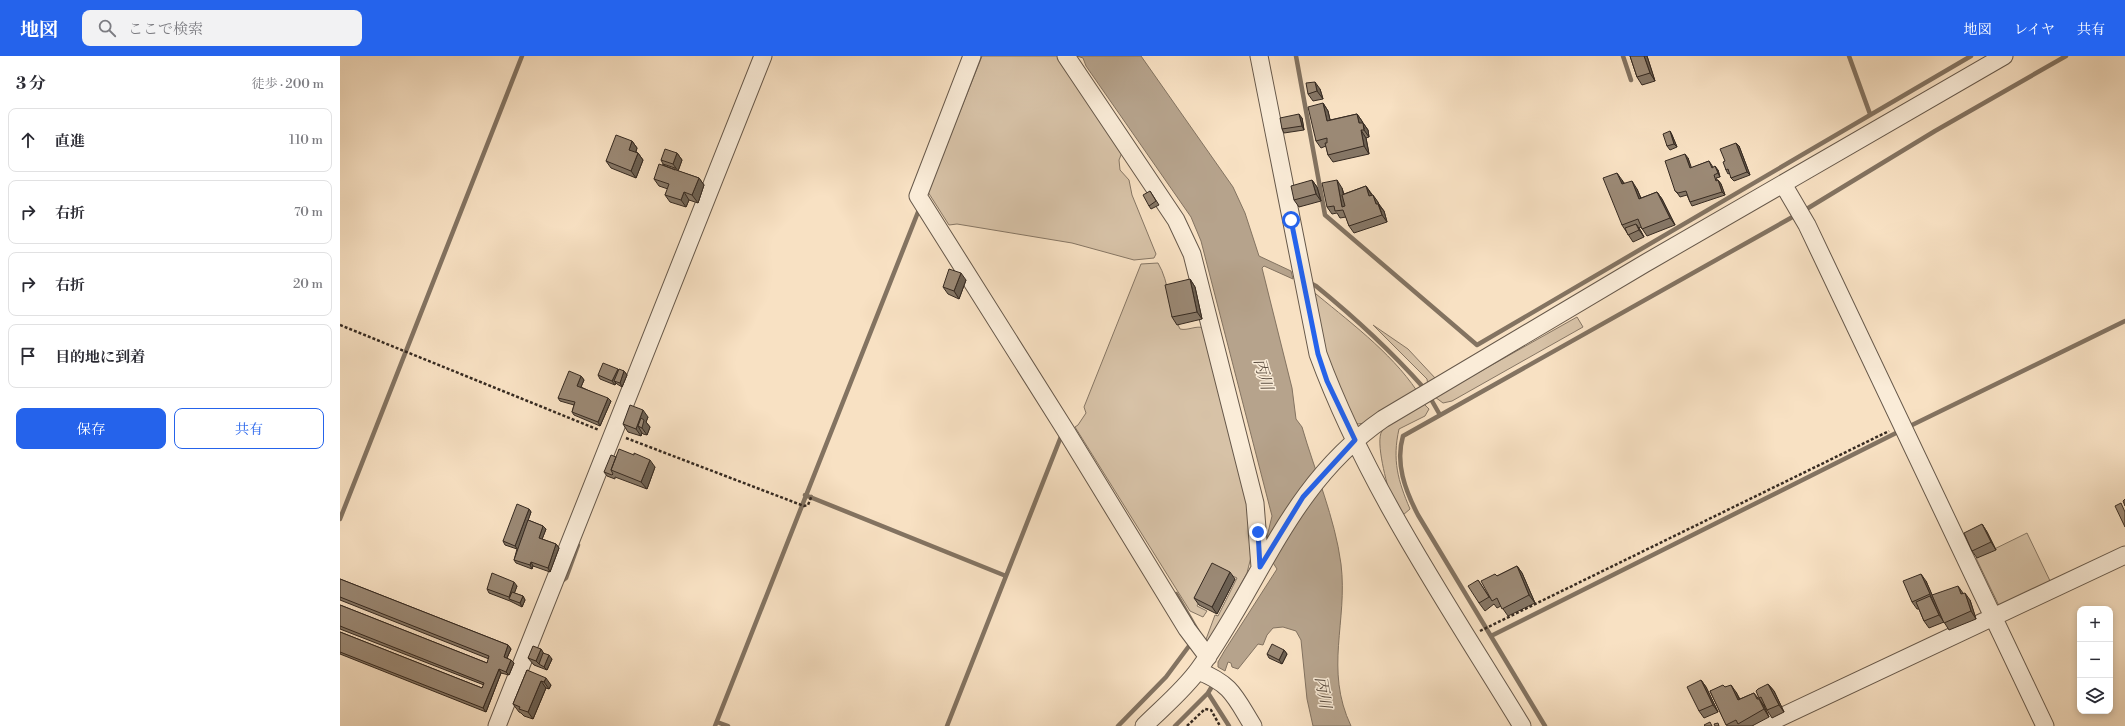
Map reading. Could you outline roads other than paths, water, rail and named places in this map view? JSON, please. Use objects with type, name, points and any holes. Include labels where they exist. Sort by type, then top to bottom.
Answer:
[{"type":"street","points":[[497,726],[617,435],[763,56]]},
{"type":"street","points":[[972,56],[918,196],[1194,638],[1208,656],[1210,676]]},
{"type":"street","points":[[1066,56],[1176,220],[1192,254],[1255,503],[1263,562]]},
{"type":"street","points":[[1259,56],[1318,354],[1327,381],[1352,443],[1412,546],[1522,726]]},
{"type":"street","points":[[1208,656],[1303,497],[1352,443],[1383,419],[1644,264],[2004,56]]},
{"type":"street","points":[[1783,184],[1806,226],[1997,618],[2044,726]]},
{"type":"street","points":[[1762,726],[1997,618],[2125,555]]},
{"type":"street","points":[[1144,726],[1210,676]]},
{"type":"street","points":[[1210,676],[1229,688],[1253,726]]},
{"type":"water","name":"丙川","points":[[1077,56],[1141,56],[1233,187],[1245,213],[1259,256],[1291,271],[1293,279],[1264,266],[1262,268],[1292,388],[1296,419],[1302,427],[1329,512],[1338,547],[1341,564],[1342,585],[1342,606],[1338,645],[1339,685],[1343,705],[1351,726],[1313,726],[1307,699],[1301,640],[1296,631],[1283,627],[1273,628],[1267,635],[1263,645],[1258,644],[1238,669],[1232,667],[1231,663],[1228,662],[1225,671],[1218,667],[1218,662],[1225,650],[1277,569],[1264,549],[1272,516],[1201,241],[1191,217],[1086,66],[1083,58]]},
{"type":"waterway","points":[[340,519],[522,56]]},
{"type":"waterway","points":[[1296,56],[1325,215],[1477,345],[1971,56]]},
{"type":"waterway","points":[[1623,56],[1631,80]]},
{"type":"waterway","points":[[1849,56],[1870,114]]},
{"type":"waterway","points":[[1545,726],[1413,506],[1405,486],[1401,466],[1400,456],[1403,436],[1805,210],[1935,131],[2066,56]]},
{"type":"waterway","points":[[715,726],[920,207]]},
{"type":"waterway","points":[[1308,282],[1316,286],[1358,322],[1385,347],[1423,387]]},
{"type":"waterway","points":[[1910,426],[2125,321]]},
{"type":"waterway","points":[[1432,401],[1440,415]]},
{"type":"waterway","points":[[1491,636],[1898,432]]},
{"type":"waterway","points":[[947,726],[1062,434]]},
{"type":"waterway","points":[[805,495],[1006,576]]},
{"type":"waterway","points":[[562,581],[566,578],[578,545]]},
{"type":"waterway","points":[[1176,594],[1198,632]]},
{"type":"waterway","points":[[1118,726],[1166,677],[1192,642]]},
{"type":"waterway","points":[[1175,726],[1208,693],[1214,683]]},
{"type":"waterway","points":[[1208,693],[1229,726]]},
{"type":"waterway","points":[[717,722],[728,726]]}]
